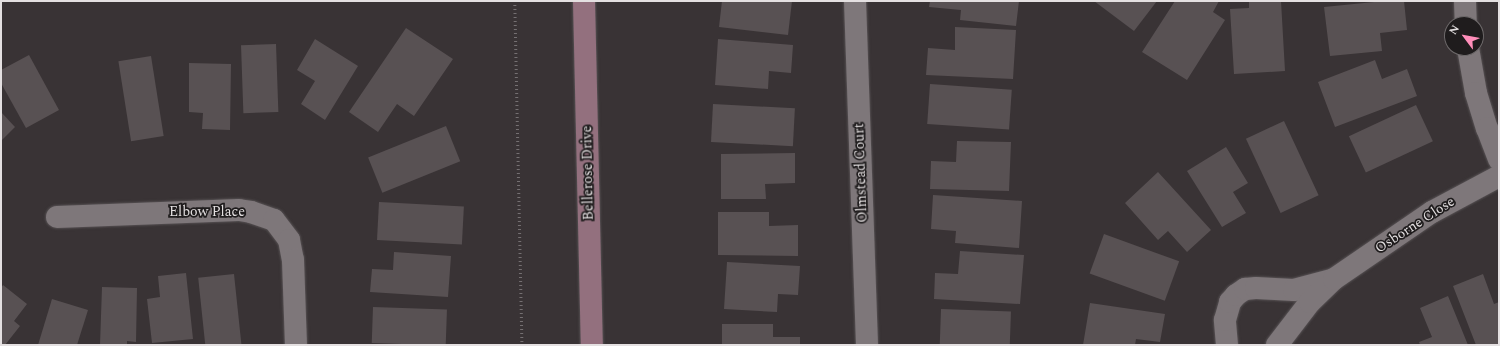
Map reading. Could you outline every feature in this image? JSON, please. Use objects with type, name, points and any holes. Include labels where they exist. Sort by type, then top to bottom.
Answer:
[{"type":"main road","name":"Bellerose Drive","points":[[584,1],[592,345]]},
{"type":"street","name":"Olmstead Court","points":[[856,1],[867,345]]},
{"type":"street","points":[[1465,1],[1466,16]]},
{"type":"street","points":[[1469,56],[1476,93],[1486,128],[1499,160]]},
{"type":"street","name":"Osborne Close","points":[[1277,345],[1310,302],[1334,278],[1432,212],[1499,176]]},
{"type":"street","name":"Elbow Place","points":[[57,217],[239,210],[251,212],[274,220],[289,240],[293,260],[296,345]]},
{"type":"street","name":"Osborne Close","points":[[1227,345],[1225,320],[1230,302],[1236,295],[1245,289],[1256,288],[1294,290],[1334,278]]},
{"type":"path","points":[[515,1],[522,345]]},
{"type":"building","points":[[722,1],[792,1],[788,35],[719,27]]},
{"type":"building","points":[[930,1],[1019,1],[1016,26],[960,20],[961,10],[929,7]]},
{"type":"building","points":[[1094,1],[1157,1],[1134,31]]},
{"type":"building","points":[[1175,1],[1219,1],[1213,12],[1225,20],[1187,80],[1142,52]]},
{"type":"building","points":[[1249,1],[1281,1],[1285,71],[1234,74],[1230,9],[1249,8]]},
{"type":"building","points":[[1384,1],[1404,1],[1407,30],[1380,33],[1382,51],[1330,56],[1324,7]]},
{"type":"building","points":[[955,27],[1016,30],[1013,79],[926,75],[928,48],[955,50]]},
{"type":"building","points":[[406,28],[453,59],[414,116],[397,104],[378,132],[349,112]]},
{"type":"building","points":[[315,39],[358,66],[325,120],[301,104],[315,81],[297,70]]},
{"type":"building","points":[[718,39],[793,45],[791,73],[769,71],[768,89],[715,85]]},
{"type":"building","points":[[276,44],[278,112],[243,113],[241,45]]},
{"type":"building","points":[[29,55],[59,110],[26,128],[1,83],[1,70]]},
{"type":"building","points":[[151,56],[164,136],[131,141],[118,61]]},
{"type":"building","points":[[1375,60],[1382,79],[1407,69],[1417,96],[1335,127],[1318,82]]},
{"type":"building","points":[[189,63],[231,64],[230,130],[202,129],[203,113],[189,112]]},
{"type":"building","points":[[930,84],[1012,90],[1009,130],[927,124]]},
{"type":"building","points":[[713,104],[795,108],[793,146],[711,142]]},
{"type":"building","points":[[1416,105],[1433,141],[1366,173],[1349,136]]},
{"type":"building","points":[[1,112],[15,127],[1,141]]},
{"type":"building","points":[[1284,121],[1319,195],[1281,213],[1246,139]]},
{"type":"building","points":[[446,126],[460,161],[382,193],[368,157]]},
{"type":"building","points":[[957,141],[1011,142],[1009,191],[930,189],[931,161],[956,162]]},
{"type":"building","points":[[1226,147],[1248,183],[1233,192],[1246,213],[1222,227],[1187,171]]},
{"type":"building","points":[[795,153],[795,183],[765,184],[766,199],[721,199],[721,154]]},
{"type":"building","points":[[1158,172],[1211,230],[1187,252],[1168,231],[1158,240],[1125,203]]},
{"type":"building","points":[[933,195],[1022,201],[1019,248],[955,243],[956,231],[931,229]]},
{"type":"building","points":[[379,202],[464,206],[462,244],[377,240]]},
{"type":"building","points":[[718,212],[769,212],[769,226],[798,225],[798,256],[718,255]]},
{"type":"building","points":[[1104,234],[1179,261],[1165,301],[1090,273]]},
{"type":"building","points":[[960,251],[1024,255],[1020,304],[934,299],[935,273],[958,274]]},
{"type":"building","points":[[394,252],[451,256],[448,297],[370,292],[372,269],[393,270]]},
{"type":"building","points":[[727,262],[800,266],[798,295],[778,294],[777,312],[724,309]]},
{"type":"building","points":[[186,273],[193,339],[152,343],[147,299],[160,297],[158,276]]},
{"type":"building","points":[[234,274],[241,345],[205,345],[198,278]]},
{"type":"building","points":[[1483,274],[1494,304],[1499,302],[1499,345],[1476,345],[1453,286]]},
{"type":"building","points":[[3,285],[27,304],[14,321],[20,326],[5,345],[1,345],[1,288]]},
{"type":"building","points":[[102,287],[137,288],[136,342],[127,341],[127,345],[100,345]]},
{"type":"building","points":[[1448,296],[1468,345],[1420,345],[1419,342],[1432,337],[1420,308]]},
{"type":"building","points":[[52,299],[88,310],[77,345],[38,345]]},
{"type":"building","points":[[1090,303],[1165,314],[1160,342],[1136,339],[1135,345],[1083,345]]},
{"type":"building","points":[[373,307],[447,310],[446,345],[372,343]]},
{"type":"building","points":[[941,309],[1011,311],[1010,345],[940,345]]},
{"type":"building","points":[[722,324],[773,324],[773,337],[800,337],[800,345],[722,345]]}]
